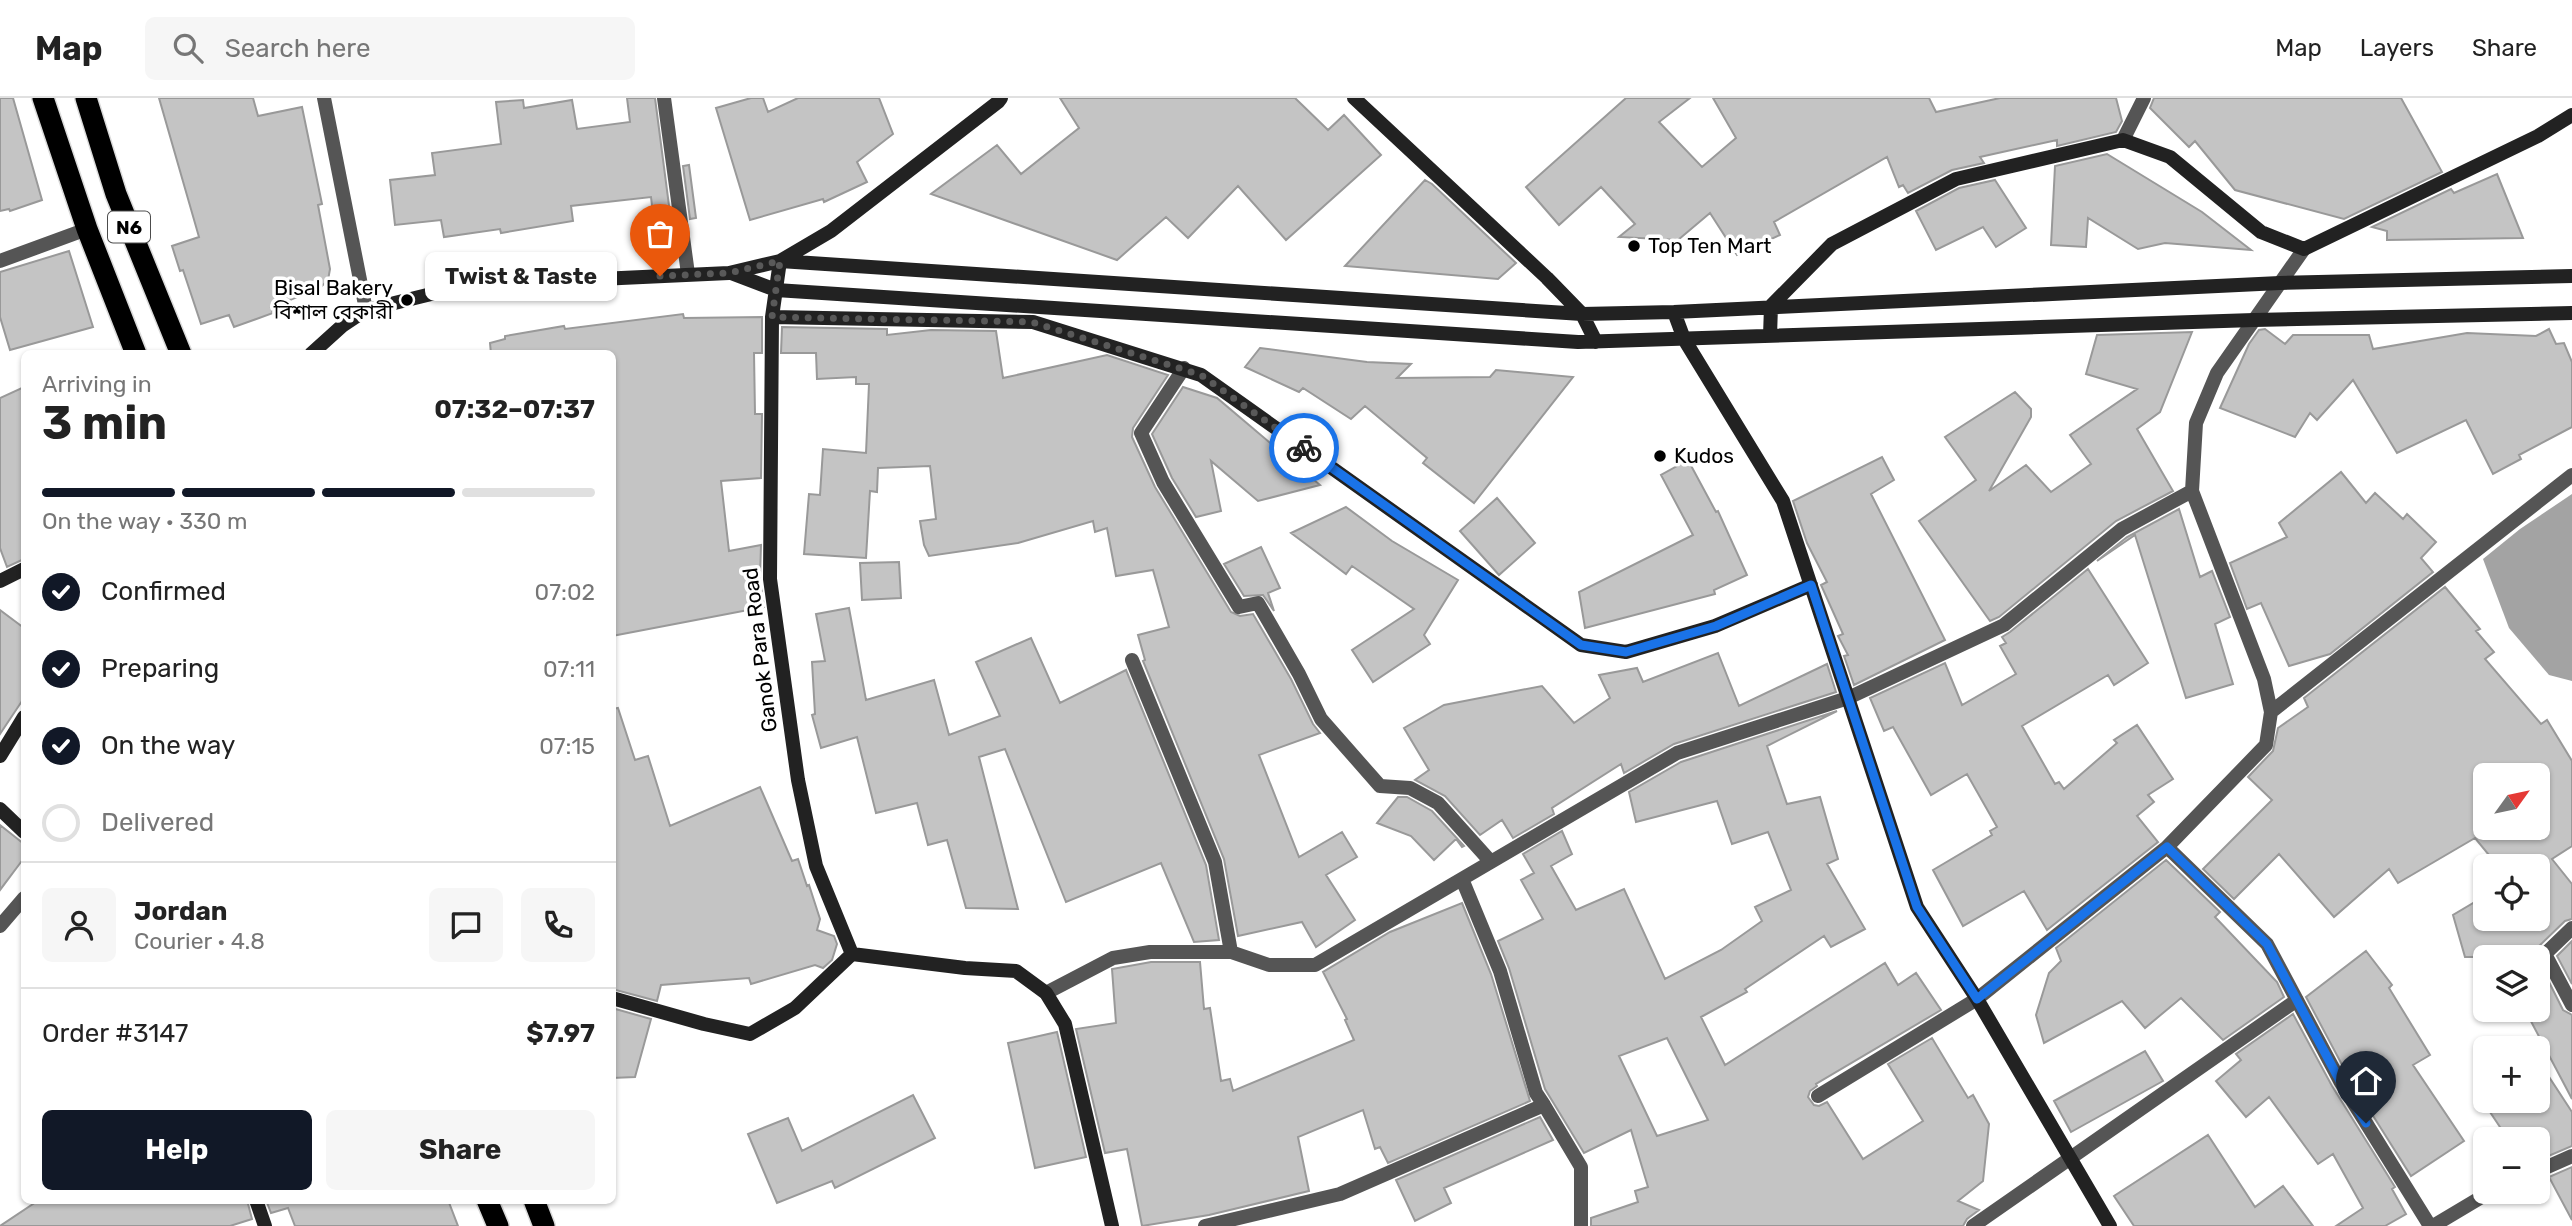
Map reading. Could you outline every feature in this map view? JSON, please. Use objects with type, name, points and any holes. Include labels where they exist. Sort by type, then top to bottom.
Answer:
[{"type":"highway","name":"N6","points":[[43,98],[87,229],[134,350]]},
{"type":"highway","name":"N6","points":[[86,98],[116,194],[179,350]]},
{"type":"highway","points":[[489,1204],[498,1226]]},
{"type":"highway","points":[[536,1204],[544,1226]]},
{"type":"main road","points":[[780,261],[831,231],[998,103],[1000,98]]},
{"type":"main road","points":[[1354,98],[1547,278],[1581,314],[1596,342]]},
{"type":"main road","points":[[1770,336],[1771,306],[1832,244],[1956,179],[2123,140],[2170,157],[2261,232],[2304,249],[2526,142],[2572,116]]},
{"type":"main road","points":[[315,350],[342,326],[366,310],[468,285],[729,273],[780,261],[1581,314],[1674,313],[1771,306],[2280,283],[2572,276]]},
{"type":"main road","name":"Ganok Para Road","points":[[780,261],[772,317],[770,579],[798,780],[816,866],[852,954]]},
{"type":"main road","points":[[729,273],[776,290],[1596,342],[2254,320],[2572,313]]},
{"type":"main road","points":[[1674,313],[1684,339],[1783,501],[1917,907],[1977,999],[2110,1226]]},
{"type":"main road","points":[[772,317],[1032,322],[1184,368],[1201,375],[1581,645],[1626,652],[1716,626],[1811,585]]},
{"type":"main road","points":[[0,581],[21,570]]},
{"type":"main road","points":[[0,756],[21,722]]},
{"type":"main road","points":[[0,809],[21,829]]},
{"type":"main road","points":[[616,999],[750,1034],[795,1008],[852,954],[965,968],[1016,971],[1046,993],[1065,1024],[1112,1226]]},
{"type":"main road","points":[[257,1204],[265,1226]]},
{"type":"street","points":[[324,98],[366,310]]},
{"type":"street","points":[[664,98],[688,274]]},
{"type":"street","points":[[2123,140],[2144,98]]},
{"type":"street","points":[[0,261],[87,229]]},
{"type":"street","points":[[1818,1096],[1977,999],[2167,847],[2266,745],[2271,712],[2264,679],[2192,491],[2196,423],[2217,373],[2304,249]]},
{"type":"street","points":[[1184,368],[1141,433],[1163,482],[1239,607],[1258,603],[1321,719],[1380,786],[1410,788],[1438,803],[1491,862]]},
{"type":"street","points":[[2271,712],[2572,475]]},
{"type":"street","points":[[1046,993],[1113,958],[1150,952],[1231,952],[1269,965],[1315,965],[1677,753],[1848,698],[2004,625],[2122,529],[2192,491]]},
{"type":"street","points":[[1132,660],[1215,862],[1231,952]]},
{"type":"street","points":[[2167,847],[2267,944],[2340,1081],[2431,1226],[2473,1202]]},
{"type":"street","points":[[1462,879],[1500,971],[1536,1093],[1581,1167],[1581,1226]]},
{"type":"street","points":[[0,926],[21,902]]},
{"type":"street","points":[[2572,928],[2545,954],[2572,1005]]},
{"type":"street","points":[[1973,1226],[2297,1000]]},
{"type":"street","points":[[1205,1226],[1340,1194],[1544,1105]]},
{"type":"street","points":[[2550,1166],[2572,1157]]},
{"type":"shaded area","points":[[2572,494],[2572,681],[2549,675],[2509,628],[2483,559],[2520,529]]},
{"type":"building","points":[[0,98],[13,98],[42,200],[10,211],[0,211]]},
{"type":"building","points":[[159,98],[253,98],[258,116],[302,107],[322,204],[318,205],[330,269],[328,280],[321,287],[271,308],[273,313],[234,327],[229,315],[201,324],[172,246],[199,237]]},
{"type":"building","points":[[627,98],[655,98],[671,221],[654,223],[651,197],[571,206],[573,221],[501,233],[500,229],[444,237],[441,220],[395,225],[390,180],[435,175],[432,153],[501,144],[496,102],[523,100],[524,108],[572,100],[577,129],[630,122]]},
{"type":"building","points":[[751,98],[763,98],[768,112],[798,98],[879,98],[893,134],[857,162],[867,182],[824,202],[823,199],[750,220],[716,108]]},
{"type":"building","points":[[1060,98],[1295,98],[1328,130],[1344,115],[1381,155],[1286,240],[1238,186],[1188,238],[1166,217],[1117,260],[931,194],[997,145],[1021,174],[1079,128]]},
{"type":"building","points":[[1626,98],[1690,98],[1659,122],[1702,167],[1736,138],[1713,98],[1929,98],[1936,112],[2000,98],[2116,98],[2122,121],[2116,132],[2057,146],[2057,140],[1980,157],[1984,163],[1952,170],[1908,193],[1903,185],[1899,187],[1887,157],[1774,222],[1780,235],[1737,255],[1710,213],[1678,240],[1619,237],[1635,224],[1601,187],[1559,225],[1526,187]]},
{"type":"building","points":[[2154,98],[2401,98],[2442,172],[2344,219],[2235,190],[2195,141],[2189,147],[2150,108]]},
{"type":"building","points":[[2107,154],[2202,212],[2251,250],[2165,243],[2138,249],[2088,218],[2086,247],[2051,245],[2055,166]]},
{"type":"building","points":[[689,165],[696,218],[690,219],[683,166]]},
{"type":"building","points":[[2497,174],[2523,238],[2387,240],[2387,231],[2372,227],[2451,189],[2454,193]]},
{"type":"building","points":[[1425,180],[1516,263],[1498,279],[1345,266]]},
{"type":"building","points":[[1995,180],[2026,228],[1996,247],[1983,227],[1936,250],[1916,211],[1959,188]]},
{"type":"building","points":[[69,251],[93,327],[10,350],[0,317],[0,272]]},
{"type":"building","points":[[683,314],[684,318],[762,317],[762,353],[754,353],[755,414],[762,414],[761,478],[721,481],[729,551],[761,545],[760,579],[764,607],[616,635],[616,350],[491,350],[490,343],[505,339],[505,336],[564,326],[565,329]]},
{"type":"building","points":[[782,327],[887,329],[887,335],[931,330],[996,331],[1003,378],[1107,355],[1168,375],[1133,428],[1132,437],[1155,487],[1231,612],[1240,616],[1253,614],[1320,733],[1259,755],[1299,857],[1342,832],[1357,857],[1326,875],[1355,920],[1316,947],[1302,922],[1238,936],[1224,859],[1143,661],[1145,660],[1138,635],[1169,627],[1153,570],[1116,576],[1107,528],[1095,532],[1093,521],[1018,543],[929,556],[924,545],[920,521],[936,519],[930,466],[878,468],[877,492],[870,491],[866,558],[804,554],[809,494],[820,495],[823,449],[866,453],[869,384],[856,384],[856,377],[817,379],[816,353],[781,353]]},
{"type":"building","points":[[2265,329],[2285,344],[2293,335],[2369,335],[2373,349],[2467,333],[2536,336],[2549,329],[2556,344],[2564,343],[2572,362],[2572,427],[2519,455],[2521,459],[2493,474],[2466,420],[2397,453],[2353,380],[2317,420],[2310,413],[2295,437],[2220,408],[2249,344],[2259,330]]},
{"type":"building","points":[[2192,332],[2160,412],[2137,429],[2173,491],[2116,521],[1999,617],[1990,621],[1919,521],[1976,480],[1945,437],[2015,392],[2031,409],[2031,417],[1989,491],[2026,465],[2051,492],[2091,464],[2070,435],[2137,389],[2086,374],[2097,335]]},
{"type":"building","points":[[1260,348],[1367,362],[1411,364],[1397,378],[1490,377],[1496,370],[1573,377],[1474,503],[1423,463],[1427,458],[1365,406],[1351,419],[1303,388],[1299,392],[1245,367]]},
{"type":"building","points":[[1183,387],[1217,398],[1320,485],[1258,501],[1211,461],[1221,511],[1196,517],[1172,478],[1152,434]]},
{"type":"building","points":[[21,388],[21,560],[7,567],[0,548],[0,398]]},
{"type":"building","points":[[1882,457],[1894,480],[1871,494],[1945,640],[1854,685],[1844,656],[1848,655],[1838,636],[1843,634],[1821,585],[1827,582],[1807,543],[1793,501]]},
{"type":"building","points":[[1688,460],[1716,512],[1718,511],[1747,575],[1714,590],[1715,594],[1585,628],[1579,592],[1693,535],[1661,475]]},
{"type":"building","points":[[2341,472],[2366,503],[2375,493],[2403,519],[2407,514],[2436,542],[2421,558],[2433,572],[2330,654],[2289,666],[2261,603],[2247,609],[2230,563],[2287,537],[2279,523]]},
{"type":"building","points":[[1497,498],[1535,543],[1499,575],[1460,531]]},
{"type":"building","points":[[1346,507],[1392,541],[1458,580],[1424,635],[1430,644],[1373,682],[1352,650],[1414,609],[1352,566],[1346,574],[1291,533]]},
{"type":"building","points":[[2179,509],[2200,577],[2212,571],[2230,617],[2215,624],[2233,684],[2186,698],[2135,535],[2097,561],[2127,537]]},
{"type":"building","points":[[1261,547],[1280,588],[1268,593],[1274,611],[1263,595],[1244,596],[1224,564]]},
{"type":"building","points":[[899,562],[901,598],[862,600],[860,563]]},
{"type":"building","points":[[2088,569],[2148,663],[2114,685],[2108,675],[2022,726],[2055,784],[2059,782],[2064,789],[2117,743],[2114,740],[2137,725],[2173,779],[2148,795],[2154,802],[2137,816],[2158,842],[2047,930],[2024,891],[1963,926],[1933,870],[1992,835],[1990,831],[1997,827],[1967,774],[1931,795],[1893,727],[1884,731],[1870,698],[1945,663],[1962,705],[2016,674],[2000,646],[2006,643],[2002,637]]},
{"type":"building","points":[[2445,587],[2480,629],[2476,631],[2494,652],[2485,659],[2541,724],[2547,720],[2572,761],[2572,846],[2552,859],[2572,884],[2572,919],[2565,921],[2540,945],[2473,945],[2473,957],[2465,957],[2453,915],[2473,903],[2473,931],[2550,931],[2550,854],[2488,854],[2477,840],[2550,840],[2550,763],[2473,763],[2473,839],[2398,883],[2389,869],[2334,917],[2279,854],[2234,899],[2203,869],[2272,800],[2248,777],[2273,751],[2278,728],[2308,707],[2304,698]]},
{"type":"building","points":[[849,608],[866,700],[934,680],[949,735],[1000,716],[976,662],[1031,638],[1060,703],[1126,670],[1206,865],[1219,940],[1194,942],[1161,863],[1066,902],[1005,749],[979,757],[1018,909],[966,908],[947,840],[928,845],[917,803],[876,813],[857,737],[821,748],[812,715],[815,714],[812,662],[825,661],[816,614]]},
{"type":"building","points":[[0,610],[21,626],[21,702],[0,734]]},
{"type":"building","points":[[1718,653],[1739,706],[1827,664],[1836,692],[1674,744],[1624,773],[1621,764],[1552,808],[1554,814],[1513,838],[1502,820],[1480,835],[1445,796],[1415,780],[1429,770],[1404,728],[1444,705],[1542,686],[1574,723],[1610,698],[1599,675],[1637,668],[1643,682]]},
{"type":"building","points":[[616,708],[635,760],[648,756],[670,826],[760,787],[792,861],[798,859],[807,886],[809,885],[820,919],[817,930],[834,936],[837,944],[832,960],[823,968],[815,965],[751,984],[749,978],[661,985],[657,1001],[616,990]]},
{"type":"building","points":[[1837,711],[1767,746],[1787,804],[1820,797],[1838,859],[1827,864],[1865,929],[1831,947],[1824,936],[1745,989],[1747,992],[1701,1017],[1725,1065],[1885,963],[1898,985],[1916,973],[1941,1010],[1816,1084],[1808,1097],[1814,1105],[1827,1102],[1863,1159],[1923,1121],[1888,1064],[1932,1038],[1968,1098],[1973,1095],[1989,1124],[1983,1181],[1958,1201],[1979,1210],[1967,1219],[1963,1226],[1591,1226],[1591,1218],[1638,1202],[1635,1191],[1648,1187],[1631,1130],[1584,1153],[1545,1089],[1509,968],[1498,941],[1543,919],[1521,880],[1534,873],[1523,854],[1562,831],[1572,854],[1551,866],[1576,910],[1624,889],[1665,979],[1721,950],[1762,921],[1755,907],[1791,890],[1768,832],[1732,844],[1717,801],[1636,822],[1629,792],[1681,762]],"holes":[[[1667,1038],[1708,1120],[1657,1136],[1619,1056]]]},
{"type":"building","points":[[1398,797],[1407,797],[1432,811],[1464,846],[1456,839],[1434,860],[1411,836],[1377,823]]},
{"type":"building","points":[[0,825],[21,842],[21,862],[0,890]]},
{"type":"building","points":[[2166,860],[2220,912],[2215,917],[2277,982],[2284,997],[2223,1040],[2181,998],[2145,1028],[2122,1001],[2044,1043],[2036,1015],[2049,973],[2061,961],[2056,948]]},
{"type":"building","points":[[1462,903],[1491,974],[1530,1101],[1388,1163],[1380,1147],[1375,1149],[1363,1110],[1298,1137],[1309,1191],[1209,1215],[1142,1226],[1127,1149],[1105,1153],[1076,1029],[1116,1023],[1112,969],[1151,962],[1200,962],[1204,1009],[1210,1008],[1221,1081],[1230,1079],[1233,1091],[1354,1040],[1345,1020],[1347,1019],[1323,972],[1390,932]]},
{"type":"building","points":[[2572,941],[2572,984],[2557,956]]},
{"type":"building","points":[[2366,951],[2392,985],[2389,988],[2430,1055],[2413,1065],[2464,1141],[2411,1176],[2348,1076],[2306,997]]},
{"type":"building","points":[[2550,984],[2563,1010],[2572,1015],[2572,1099],[2550,1057],[2550,1036],[2539,1036],[2531,1022],[2550,1022]]},
{"type":"building","points":[[616,1009],[651,1019],[635,1077],[616,1078]]},
{"type":"building","points":[[2293,1014],[2332,1086],[2395,1187],[2392,1189],[2406,1214],[2385,1226],[2336,1226],[2363,1208],[2333,1154],[2318,1164],[2269,1097],[2246,1117],[2216,1081],[2241,1060],[2236,1054]]},
{"type":"building","points":[[1057,1032],[1086,1157],[1035,1168],[1008,1043]]},
{"type":"building","points":[[2145,1051],[2163,1081],[2071,1132],[2054,1101]]},
{"type":"building","points":[[2550,1078],[2572,1112],[2572,1146],[2550,1155],[2550,1127],[2500,1127],[2491,1113],[2550,1113]]},
{"type":"building","points":[[913,1095],[935,1138],[835,1188],[832,1181],[777,1203],[748,1134],[788,1118],[802,1151]]},
{"type":"building","points":[[1540,1117],[1553,1140],[1444,1188],[1451,1203],[1415,1221],[1396,1180]]},
{"type":"building","points":[[2208,1135],[2255,1207],[2283,1186],[2313,1226],[2134,1226],[2114,1196]]},
{"type":"building","points":[[2572,1167],[2572,1220],[2550,1179]]},
{"type":"building","points":[[33,1204],[248,1204],[252,1219],[230,1226],[0,1226]]},
{"type":"building","points":[[268,1204],[450,1204],[458,1226],[295,1226],[288,1208],[271,1213]]},
{"type":"way so far","points":[[660,276],[729,273],[780,261],[772,317],[1032,322],[1201,375],[1304,448]]},
{"type":"place","name":"Top Ten Mart","points":[[1634,246]]},
{"type":"place","name":"Twist & Taste","points":[[660,276]]},
{"type":"place","name":"Bisal Bakery বিশাল বেকারী","points":[[407,300]]},
{"type":"place","name":"Kudos","points":[[1660,456]]},
{"type":"route","points":[[1304,448],[1581,645],[1626,652],[1716,626],[1811,585],[1917,907],[1977,999],[2167,847],[2267,944],[2340,1081],[2366,1123]]}]
